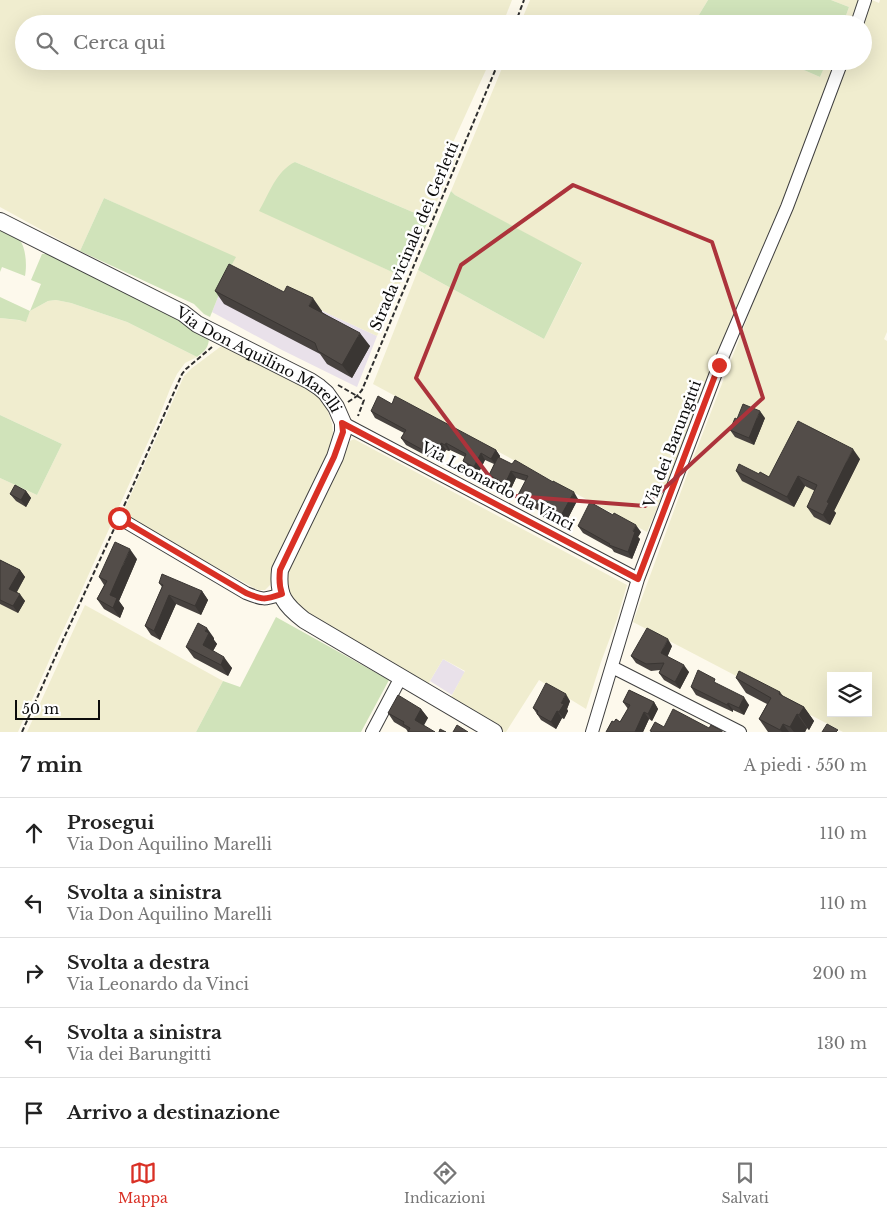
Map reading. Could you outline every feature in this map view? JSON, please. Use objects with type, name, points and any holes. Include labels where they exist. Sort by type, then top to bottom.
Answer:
[{"type":"street","points":[[860,15],[866,0]]},
{"type":"street","name":"Via dei Barungitti","points":[[592,732],[638,579],[719,365],[787,207],[839,70]]},
{"type":"street","name":"Via Don Aquilino Marelli","points":[[0,220],[183,313],[197,324],[319,386],[336,407],[343,432],[334,457],[280,570],[279,582],[282,594]]},
{"type":"street","name":"Via Leonardo da Vinci","points":[[342,423],[638,579]]},
{"type":"street","points":[[119,518],[246,593],[259,599],[282,594],[291,610],[304,620],[494,732]]},
{"type":"street","points":[[612,667],[740,732]]},
{"type":"street","points":[[372,732],[401,677]]},
{"type":"path","points":[[518,15],[524,0]]},
{"type":"path","name":"Strada vicinale dei Gerletti","points":[[336,407],[357,396],[362,390],[495,70]]},
{"type":"path","points":[[360,431],[357,419],[364,401]]},
{"type":"highlighted area","points":[[573,185],[712,242],[763,398],[645,506],[503,495],[416,378],[461,265]]},
{"type":"shaded area","points":[[0,0],[512,0],[506,15],[15,15],[15,70],[486,70],[450,149],[458,154],[429,219],[295,162],[260,210],[403,277],[377,336],[237,268],[228,272],[235,258],[104,198],[80,251],[0,207]]},
{"type":"shaded area","points":[[530,0],[708,0],[699,15],[524,15]]},
{"type":"shaded area","points":[[831,0],[862,0],[856,15],[846,15],[849,7]]},
{"type":"shaded area","points":[[867,0],[879,3],[880,0],[887,0],[887,332],[884,339],[887,341],[887,732],[843,732],[633,622],[694,456],[829,107],[840,70],[872,70],[872,15],[864,15]]},
{"type":"shaded area","points":[[501,70],[804,70],[820,77],[823,70],[836,70],[761,263],[647,532],[373,384],[418,270],[544,339],[582,264],[455,195],[451,191]]},
{"type":"shaded area","points":[[236,268],[377,336],[357,387],[282,350],[212,312],[228,272]]},
{"type":"shaded area","points":[[56,300],[71,303],[127,322],[197,357],[185,363],[177,374],[18,732],[0,732],[0,478],[37,495],[62,444],[0,415],[0,318],[26,321],[30,311],[48,301]]},
{"type":"shaded area","points":[[220,347],[225,347],[305,386],[326,405],[332,424],[331,448],[275,569],[270,585],[265,590],[254,588],[127,518],[125,513],[125,508],[184,376]]},
{"type":"shaded area","points":[[354,439],[627,585],[586,709],[539,680],[506,732],[504,732],[450,699],[465,671],[443,659],[427,686],[306,615],[288,595],[285,581],[287,566],[331,476],[350,441]]},
{"type":"shaded area","points":[[85,605],[223,681],[196,732],[27,732]]},
{"type":"shaded area","points":[[443,659],[465,672],[452,695],[430,681]]},
{"type":"green space","points":[[708,0],[831,0],[849,7],[846,15],[699,15]]},
{"type":"green space","points":[[804,70],[823,70],[820,77]]},
{"type":"green space","points":[[295,162],[429,219],[403,277],[259,211],[278,177],[288,166]]},
{"type":"green space","points":[[451,191],[455,195],[582,263],[544,339],[418,270]]},
{"type":"green space","points":[[104,198],[236,257],[210,317],[194,304],[80,251]]},
{"type":"green space","points":[[0,226],[16,236],[24,248],[26,257],[25,276],[2,267],[0,272]]},
{"type":"green space","points":[[42,254],[47,254],[171,315],[209,337],[209,340],[206,348],[197,357],[127,322],[71,303],[56,300],[48,301],[30,311],[41,284],[31,280]]},
{"type":"green space","points":[[0,297],[30,311],[26,322],[0,318]]},
{"type":"green space","points":[[0,415],[62,444],[37,495],[0,478]]},
{"type":"green space","points":[[276,617],[389,680],[361,732],[196,732],[223,681],[240,687]]},
{"type":"building","points":[[229,264],[284,292],[287,286],[313,298],[309,306],[360,333],[342,365],[318,351],[315,343],[215,291]]},
{"type":"building","points":[[378,396],[392,404],[395,396],[496,450],[491,459],[481,453],[474,467],[463,461],[466,454],[446,443],[445,445],[441,443],[436,454],[431,451],[430,454],[401,438],[406,430],[371,411]]},
{"type":"building","points":[[743,404],[760,411],[749,438],[730,430]]},
{"type":"building","points":[[798,421],[853,449],[827,502],[829,503],[823,515],[807,507],[817,485],[798,476],[787,497],[736,471],[739,464],[769,477]]},
{"type":"building","points":[[498,457],[512,464],[515,460],[574,492],[558,521],[538,510],[540,506],[518,495],[528,476],[511,471],[505,484],[489,475]]},
{"type":"building","points":[[15,485],[26,491],[21,500],[10,494]]},
{"type":"building","points":[[590,502],[636,525],[628,552],[609,545],[578,526]]},
{"type":"building","points":[[115,542],[130,549],[110,595],[117,598],[113,608],[97,599],[107,581],[99,577]]},
{"type":"building","points":[[0,560],[20,570],[9,589],[20,594],[13,606],[0,600]]},
{"type":"building","points":[[162,574],[202,591],[195,606],[169,595],[154,631],[145,626],[163,585],[159,583]]},
{"type":"building","points":[[198,623],[207,628],[205,631],[209,633],[203,645],[224,657],[221,665],[186,647]]},
{"type":"building","points":[[647,628],[668,639],[661,653],[684,665],[675,682],[659,673],[664,663],[646,664],[631,656]]},
{"type":"building","points":[[698,670],[715,679],[714,682],[744,697],[739,708],[728,703],[727,705],[691,687]]},
{"type":"building","points":[[739,671],[804,707],[799,715],[797,714],[790,727],[783,724],[780,730],[759,719],[771,698],[736,678]]},
{"type":"building","points":[[546,683],[566,694],[561,703],[564,704],[559,712],[557,711],[551,722],[537,714],[538,711],[533,708]]},
{"type":"building","points":[[629,690],[654,702],[648,714],[644,712],[635,732],[606,732],[612,721],[614,722],[616,719],[620,722],[630,705],[623,702]]},
{"type":"building","points":[[398,695],[421,709],[415,720],[435,732],[408,732],[410,728],[403,724],[404,722],[388,713]]},
{"type":"building","points":[[673,709],[709,728],[711,725],[722,732],[650,731],[655,722],[664,727]]},
{"type":"building","points":[[827,724],[838,730],[836,732],[822,732]]},
{"type":"building","points":[[457,725],[468,732],[453,732]]},
{"type":"route","points":[[119,518],[246,593],[259,599],[282,594],[279,582],[280,570],[341,441],[342,423],[638,579],[719,365]]}]
